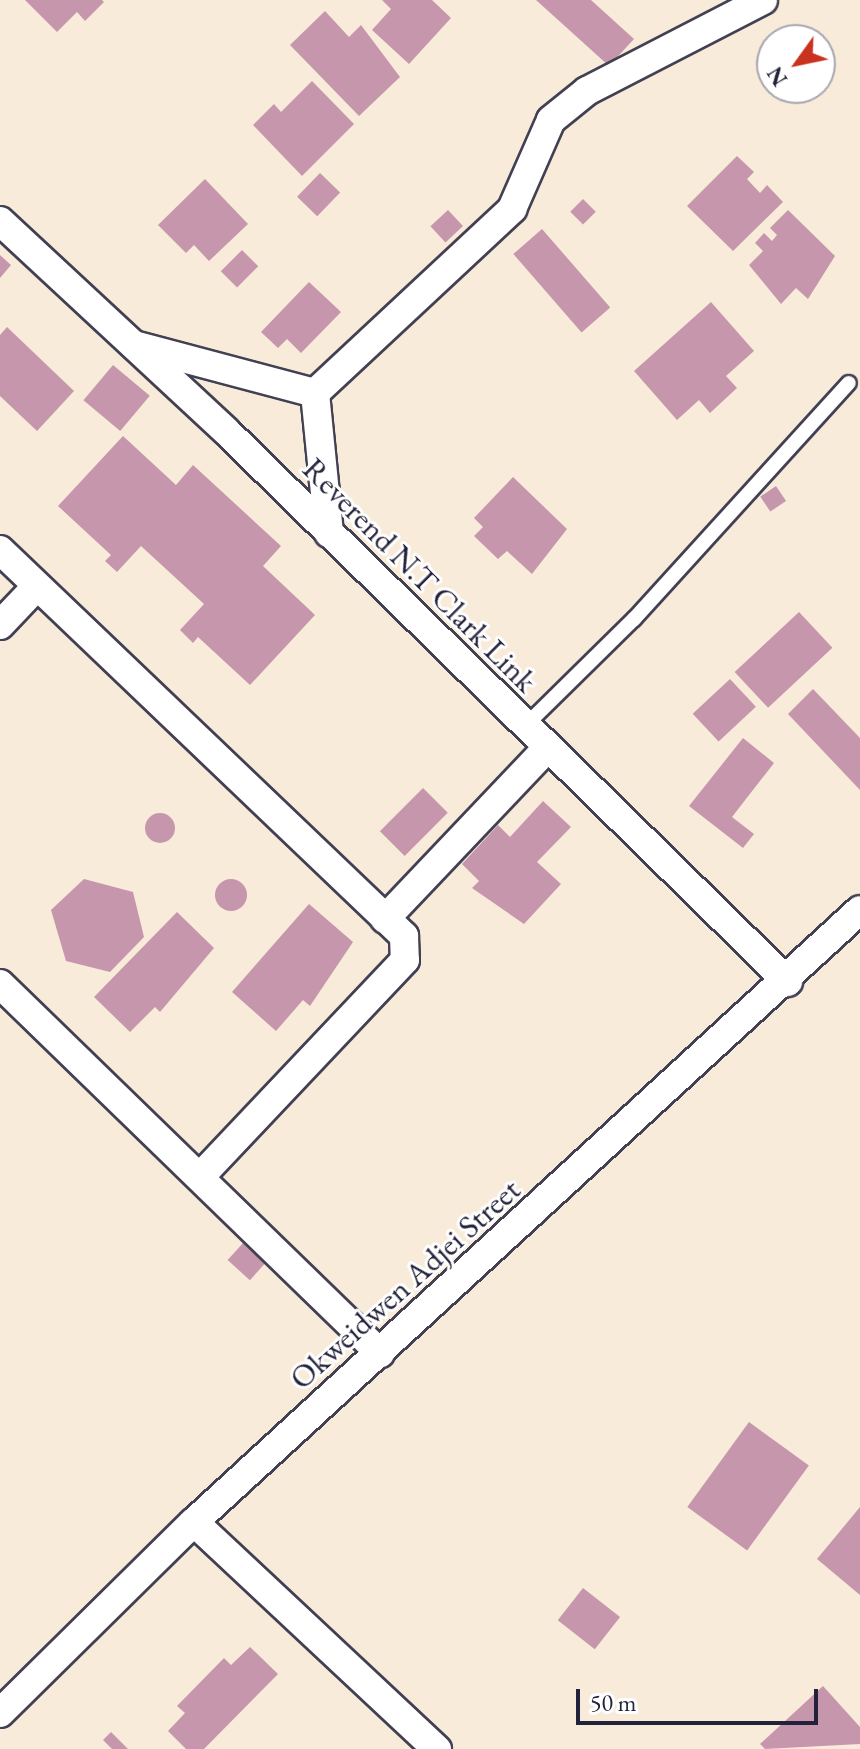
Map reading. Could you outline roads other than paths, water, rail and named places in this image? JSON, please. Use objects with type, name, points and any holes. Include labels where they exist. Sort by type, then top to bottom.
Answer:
[{"type":"street","points":[[315,393],[512,209],[551,120],[587,91],[763,0]]},
{"type":"street","name":"Reverend N.T Clark Link","points":[[0,221],[329,533],[788,982]]},
{"type":"street","points":[[128,343],[315,393]]},
{"type":"street","points":[[315,393],[329,533]]},
{"type":"street","points":[[0,550],[404,936],[405,960],[202,1175]]},
{"type":"street","points":[[0,625],[36,587]]},
{"type":"street","points":[[385,919],[547,748]]},
{"type":"street","name":"Okweidwen Adjei Street","points":[[0,1713],[194,1522],[788,982],[860,910]]},
{"type":"street","points":[[0,984],[202,1175],[380,1353]]},
{"type":"street","points":[[194,1522],[437,1749]]},
{"type":"lane","points":[[525,726],[849,383]]}]
